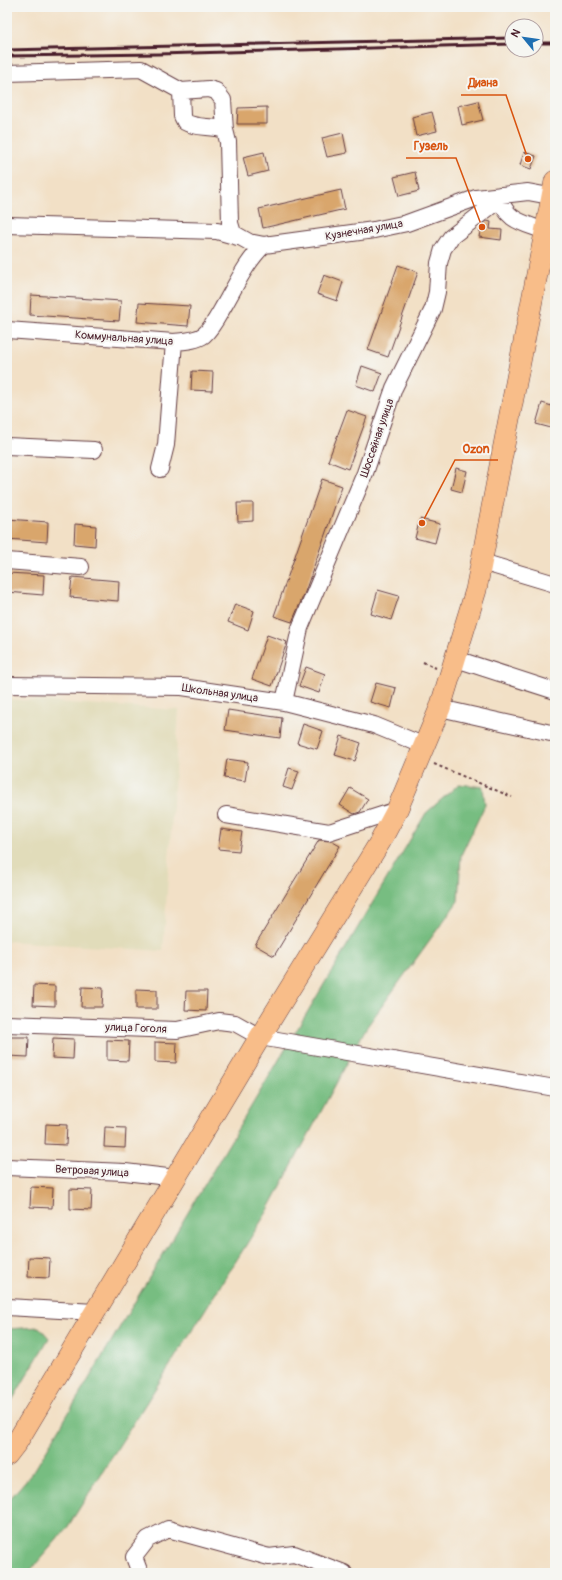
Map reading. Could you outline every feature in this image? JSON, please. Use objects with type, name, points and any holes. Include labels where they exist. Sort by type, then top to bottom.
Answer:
[{"type":"main road","points":[[7,1455],[17,1442],[96,1312],[260,1037],[380,842],[397,810],[440,708],[476,590],[554,192]]},
{"type":"street","points":[[7,73],[140,69],[182,91],[209,89],[216,91],[221,95],[223,100],[225,130],[228,142],[230,223],[234,233],[238,237]]},
{"type":"street","points":[[182,91],[182,116],[185,122],[191,125],[225,130]]},
{"type":"street","name":"Кузнечная улица","points":[[264,245],[374,230],[407,223],[476,198],[528,192],[554,192]]},
{"type":"street","points":[[500,195],[501,206],[506,213],[516,221],[545,232]]},
{"type":"street","name":"Шоссейная улица","points":[[284,702],[300,628],[365,473],[394,388],[433,309],[437,292],[439,263],[444,249],[451,237],[491,206],[500,195]]},
{"type":"street","points":[[7,224],[217,231],[249,242],[264,245]]},
{"type":"street","name":"Коммунальная улица","points":[[7,330],[174,342],[196,339],[204,334],[217,318],[245,269],[255,254],[264,245]]},
{"type":"street","points":[[160,469],[166,445],[174,342]]},
{"type":"street","points":[[7,446],[94,450]]},
{"type":"street","points":[[7,561],[81,567]]},
{"type":"street","points":[[482,562],[555,584]]},
{"type":"street","points":[[456,659],[552,686]]},
{"type":"street","name":"Школьная улица","points":[[7,685],[182,687],[284,702],[374,725],[422,752]]},
{"type":"street","points":[[440,708],[555,734]]},
{"type":"street","points":[[226,815],[329,832],[397,810]]},
{"type":"street","name":"улица Гоголя","points":[[7,1024],[177,1030],[219,1021],[235,1023],[260,1037],[555,1088]]},
{"type":"street","name":"Ветровая улица","points":[[7,1167],[125,1172],[176,1178]]},
{"type":"street","points":[[7,1307],[96,1312]]},
{"type":"street","points":[[140,1573],[134,1557],[148,1539],[168,1529],[269,1557],[294,1554],[344,1573]]},
{"type":"path","points":[[422,752],[512,797]]},
{"type":"shaded area","points":[[7,699],[179,710],[163,951],[7,941]]},
{"type":"green space","points":[[459,784],[483,787],[485,805],[461,855],[458,901],[366,1028],[267,1212],[67,1528],[28,1573],[7,1573],[7,1502],[34,1471],[426,813]]},
{"type":"green space","points":[[39,1327],[49,1338],[7,1409],[7,1329]]},
{"type":"building","points":[[478,101],[483,120],[462,125],[458,106]]},
{"type":"building","points":[[267,107],[267,124],[237,124],[238,108]]},
{"type":"building","points":[[432,112],[437,131],[416,136],[412,117]]},
{"type":"building","points":[[343,133],[347,153],[327,157],[322,138]]},
{"type":"building","points":[[264,152],[268,171],[248,176],[243,157]]},
{"type":"building","points":[[524,152],[536,156],[531,169],[520,165]]},
{"type":"building","points":[[415,172],[419,191],[399,196],[394,177]]},
{"type":"building","points":[[341,190],[345,209],[263,228],[259,209]]},
{"type":"building","points":[[487,221],[491,222],[490,229],[502,230],[501,240],[479,237],[481,226]]},
{"type":"building","points":[[398,265],[418,272],[388,357],[368,350]]},
{"type":"building","points":[[324,275],[343,282],[337,301],[317,294]]},
{"type":"building","points":[[31,295],[121,301],[119,321],[30,315]]},
{"type":"building","points":[[139,303],[190,306],[188,326],[137,322]]},
{"type":"building","points":[[362,366],[382,373],[375,392],[356,385]]},
{"type":"building","points":[[192,371],[213,372],[212,391],[191,390]]},
{"type":"building","points":[[542,403],[555,407],[555,429],[536,424]]},
{"type":"building","points":[[347,410],[367,417],[348,469],[328,461]]},
{"type":"building","points":[[456,468],[467,471],[462,492],[451,489]]},
{"type":"building","points":[[322,479],[342,486],[305,592],[292,622],[274,616]]},
{"type":"building","points":[[237,503],[253,503],[253,521],[238,522]]},
{"type":"building","points":[[7,519],[48,522],[47,542],[7,539]]},
{"type":"building","points":[[420,519],[440,524],[435,543],[415,538]]},
{"type":"building","points":[[75,524],[96,526],[95,546],[74,544]]},
{"type":"building","points":[[7,573],[44,575],[43,595],[7,592]]},
{"type":"building","points":[[72,577],[119,581],[118,601],[70,597]]},
{"type":"building","points":[[378,590],[399,596],[391,620],[371,614]]},
{"type":"building","points":[[235,604],[254,611],[248,630],[228,622]]},
{"type":"building","points":[[267,635],[287,642],[272,686],[252,679]]},
{"type":"building","points":[[306,667],[325,674],[319,693],[299,686]]},
{"type":"building","points":[[376,683],[396,688],[391,708],[370,702]]},
{"type":"building","points":[[228,710],[282,718],[280,738],[225,730]]},
{"type":"building","points":[[303,724],[323,731],[317,749],[297,743]]},
{"type":"building","points":[[341,736],[361,743],[355,761],[335,755]]},
{"type":"building","points":[[227,759],[248,762],[245,781],[224,778]]},
{"type":"building","points":[[289,768],[299,771],[292,790],[283,787]]},
{"type":"building","points":[[350,788],[368,799],[360,812],[354,814],[340,805]]},
{"type":"building","points":[[221,829],[242,832],[239,851],[218,849]]},
{"type":"building","points":[[319,840],[331,841],[340,846],[274,956],[255,945]]},
{"type":"building","points":[[34,985],[55,986],[55,1006],[33,1005]]},
{"type":"building","points":[[82,987],[103,988],[102,1007],[81,1007]]},
{"type":"building","points":[[136,989],[157,990],[157,1009],[136,1009]]},
{"type":"building","points":[[186,991],[207,991],[206,1011],[185,1010]]},
{"type":"building","points":[[8,1037],[29,1037],[28,1057],[7,1056]]},
{"type":"building","points":[[53,1038],[74,1039],[73,1059],[52,1058]]},
{"type":"building","points":[[107,1040],[129,1041],[128,1061],[107,1060]]},
{"type":"building","points":[[155,1042],[177,1043],[176,1063],[155,1062]]},
{"type":"building","points":[[46,1124],[67,1125],[66,1145],[45,1144]]},
{"type":"building","points":[[105,1127],[126,1128],[125,1148],[104,1147]]},
{"type":"building","points":[[31,1187],[53,1188],[52,1208],[30,1207]]},
{"type":"building","points":[[70,1189],[92,1190],[91,1210],[70,1209]]},
{"type":"building","points":[[29,1257],[50,1258],[49,1278],[28,1277]]},
{"type":"railway","points":[[7,50],[504,38]]},
{"type":"railway","points":[[544,43],[555,43]]},
{"type":"railway","points":[[7,56],[159,54],[504,44]]},
{"type":"place","name":"Диана","points":[[528,159]]},
{"type":"place","name":"Гузель","points":[[482,227]]},
{"type":"place","name":"Ozon","points":[[422,523]]}]
